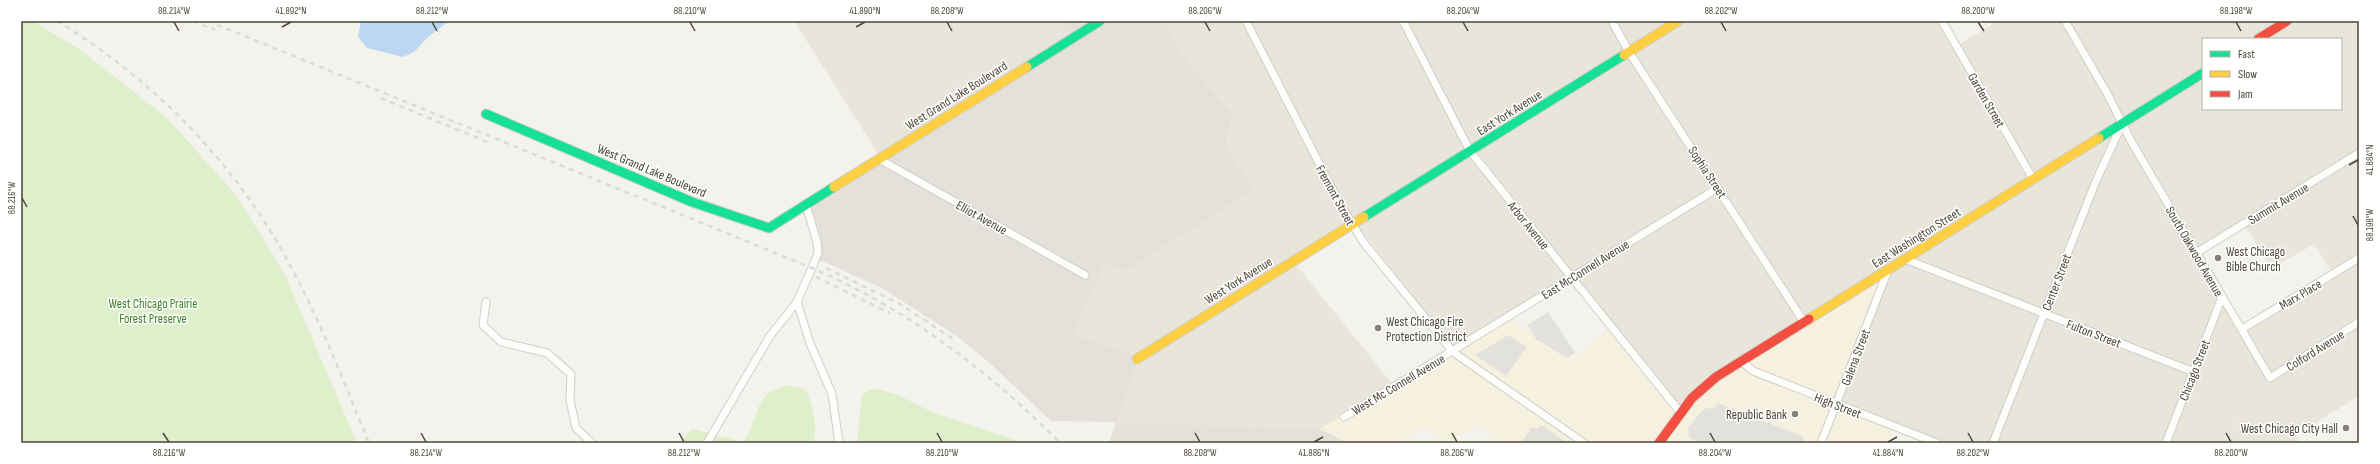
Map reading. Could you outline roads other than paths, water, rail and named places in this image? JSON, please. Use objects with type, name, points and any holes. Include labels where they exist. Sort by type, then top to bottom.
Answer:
[{"type":"street","name":"West Grand Lake Boulevard","points":[[486,114],[692,202],[769,228],[1100,21]]},
{"type":"street","name":"Fremont Street","points":[[1246,21],[1352,224],[1364,243],[1453,352],[1584,443]]},
{"type":"street","name":"Arbor Avenue","points":[[1403,21],[1470,151],[1680,412]]},
{"type":"street","name":"Sophia Street","points":[[1612,21],[1629,52],[1804,322]]},
{"type":"street","name":"East York Avenue","points":[[1352,224],[1678,21]]},
{"type":"street","name":"Garden Street","points":[[1942,21],[2033,179]]},
{"type":"street","name":"South Oakwood Avenue","points":[[2065,21],[2196,253],[2270,378]]},
{"type":"street","points":[[2260,38],[2287,21]]},
{"type":"street","name":"East Washington Street","points":[[1660,443],[1680,412],[1706,384],[2202,74]]},
{"type":"street","name":"Center Street","points":[[1993,443],[2096,180],[2122,123]]},
{"type":"street","name":"Summit Avenue","points":[[2196,253],[2359,153]]},
{"type":"street","name":"Elliot Avenue","points":[[879,159],[1085,275]]},
{"type":"street","name":"East McConnell Avenue","points":[[1453,352],[1718,188]]},
{"type":"street","points":[[707,443],[770,336],[797,302],[818,253],[815,230],[806,205]]},
{"type":"street","name":"West York Avenue","points":[[1137,359],[1352,224]]},
{"type":"street","name":"Marx Place","points":[[2242,329],[2359,258]]},
{"type":"street","name":"Fulton Street","points":[[1905,259],[2194,372]]},
{"type":"street","name":"Galena Street","points":[[1821,443],[1888,270]]},
{"type":"street","name":"Chicago Street","points":[[2166,443],[2222,297]]},
{"type":"street","points":[[486,302],[483,325],[501,342],[547,353],[571,374],[570,400],[576,428],[592,443]]},
{"type":"street","points":[[797,302],[810,343],[832,394],[839,443]]},
{"type":"street","name":"Colford Avenue","points":[[2270,378],[2359,322]]},
{"type":"street","name":"West Mc Connell Avenue","points":[[1344,417],[1453,352]]},
{"type":"street","name":"High Street","points":[[1741,361],[1753,371],[1937,443]]},
{"type":"water","points":[[361,21],[454,21],[445,24],[428,37],[414,52],[403,57],[367,48],[358,37]]},
{"type":"railway","points":[[57,21],[128,71],[161,99],[192,129],[247,196],[271,232],[303,290],[333,355],[369,443]]},
{"type":"railway","points":[[193,21],[215,30]]},
{"type":"railway","points":[[208,21],[812,268],[847,284],[881,302],[913,322],[975,366],[1033,416],[1060,443]]},
{"type":"railway","points":[[381,98],[492,144]]},
{"type":"railway","points":[[826,268],[900,304],[956,341]]},
{"type":"railway","points":[[816,277],[890,313]]},
{"type":"place","name":"West Chicago Bible Church","points":[[2218,258]]},
{"type":"place","name":"West Chicago Fire Protection District","points":[[1378,328]]},
{"type":"place","name":"Republic Bank","points":[[1795,414]]},
{"type":"place","name":"West Chicago City Hall","points":[[2346,428]]},
{"type":"park label","name":"West Chicago Prairie Forest Preserve","points":[[153,310]]}]
